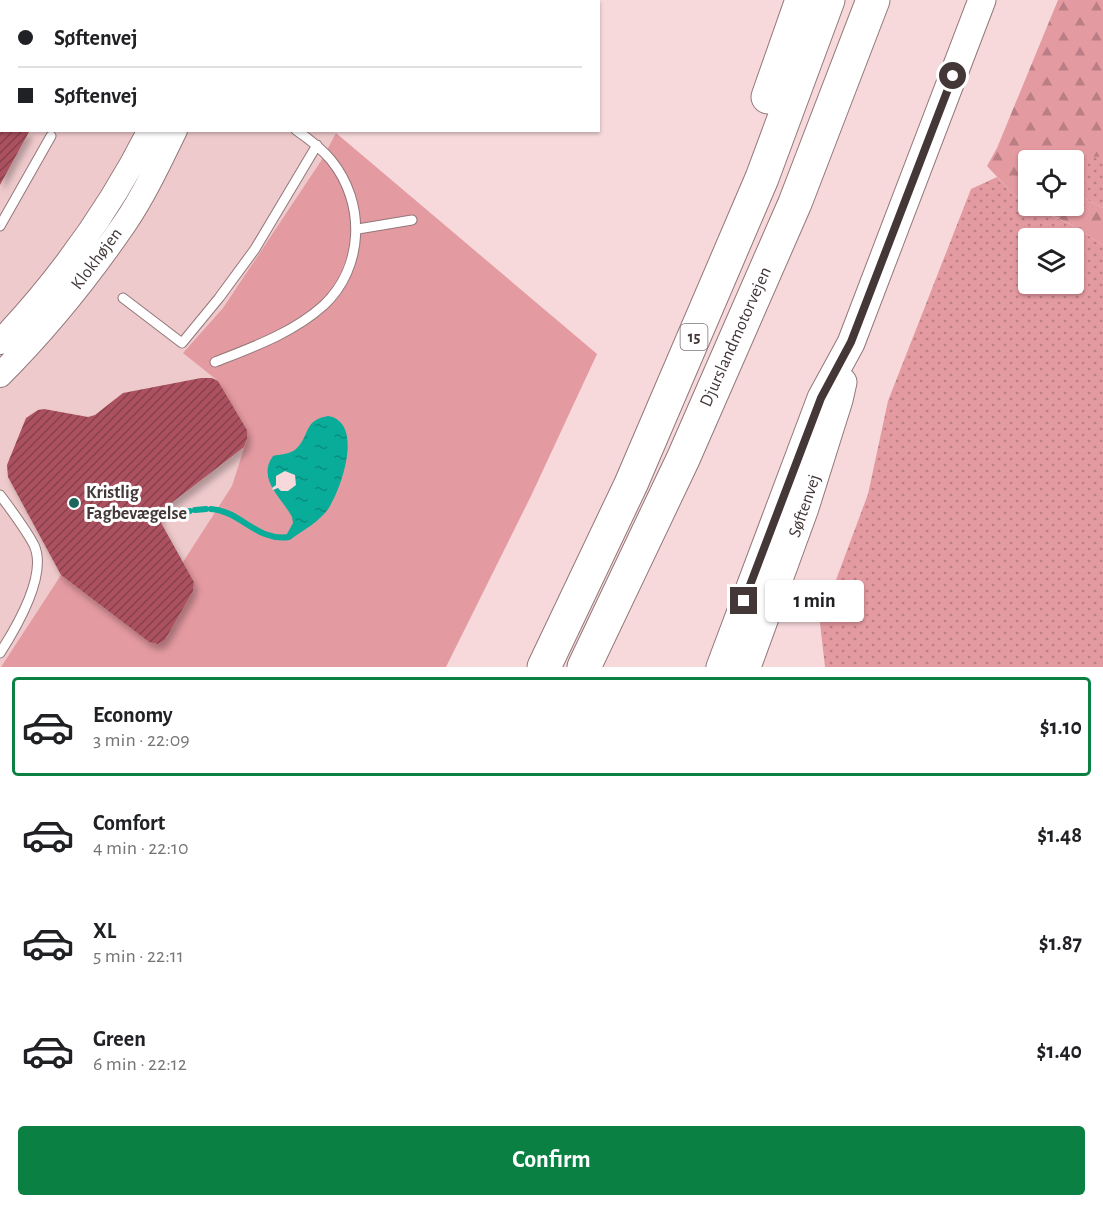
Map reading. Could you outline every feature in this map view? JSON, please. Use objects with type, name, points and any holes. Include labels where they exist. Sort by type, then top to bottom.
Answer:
[{"type":"highway","points":[[528,667],[686,312],[747,157],[802,0]]},
{"type":"highway","name":"Djurslandmotorvejen","points":[[544,667],[631,484],[752,200],[828,0]]},
{"type":"highway","name":"Djurslandmotorvejen","points":[[584,667],[683,459],[742,326],[795,203],[873,0]]},
{"type":"highway","points":[[844,76],[881,0]]},
{"type":"main road","name":"Søftenvej","points":[[720,667],[821,398],[851,342],[982,0]]},
{"type":"main road","name":"Søftenvej","points":[[747,667],[840,400],[851,342]]},
{"type":"street","name":"Klokhøjen","points":[[0,342],[77,249],[134,161],[149,132]]},
{"type":"street","name":"Klokhøjen","points":[[0,375],[40,331],[126,222],[174,132]]},
{"type":"lane","points":[[215,362],[267,341],[301,323],[324,305],[341,284],[351,261],[358,229],[351,198],[332,161],[317,145],[299,132]]},
{"type":"lane","points":[[0,226],[51,136]]},
{"type":"lane","points":[[123,298],[182,343],[255,249],[317,145]]},
{"type":"lane","points":[[358,229],[412,219]]},
{"type":"lane","points":[[0,495],[5,510],[35,547],[38,565],[35,583],[14,631],[0,653]]},
{"type":"shaded area","points":[[0,132],[334,132],[597,354],[443,667],[0,667]]},
{"type":"green space","points":[[1058,0],[1103,0],[1103,157],[1084,157],[1084,150],[1018,150],[1018,197],[987,166],[997,148]]},
{"type":"green space","points":[[336,133],[597,354],[531,496],[446,667],[1,667],[61,575],[149,642],[165,640],[193,591],[194,582],[183,562],[232,486],[247,439],[247,430],[218,381],[183,353],[223,308],[321,161]]},
{"type":"green space","points":[[1084,155],[1103,157],[1103,208],[1084,198]]},
{"type":"green space","points":[[997,177],[1018,198],[1018,216],[1052,216],[1076,228],[1018,228],[1018,294],[1084,294],[1084,233],[1103,245],[1103,667],[825,667],[820,623],[868,494],[888,401],[971,189]]},
{"type":"green space","points":[[1084,198],[1103,208],[1103,245],[1084,233],[1084,228],[1076,228],[1053,216],[1084,216]]},
{"type":"water","points":[[328,416],[339,421],[345,430],[348,442],[340,484],[327,511],[291,539],[287,534],[293,523],[292,517],[269,481],[269,464],[273,456],[296,449],[314,421]]},
{"type":"pier","points":[[285,471],[295,475],[296,485],[288,491],[281,491],[278,488],[273,490],[272,488],[276,485],[276,476]]},
{"type":"building","points":[[0,132],[29,132],[0,185]]},
{"type":"building","points":[[201,378],[212,378],[218,381],[247,430],[247,439],[244,447],[161,511],[160,521],[194,582],[193,591],[165,640],[158,644],[149,642],[61,575],[8,477],[7,465],[26,418],[38,410],[44,409],[88,417],[95,415],[123,393]]},
{"type":"waterway","points":[[195,510],[206,509]]},
{"type":"waterway","points":[[211,509],[231,515],[268,535],[289,537]]},
{"type":"waterway","points":[[179,514],[190,511]]},
{"type":"place","name":"Kristlig Fagbevægelse","points":[[74,503]]},
{"type":"route","points":[[744,601],[821,398],[851,342],[953,76]]}]
